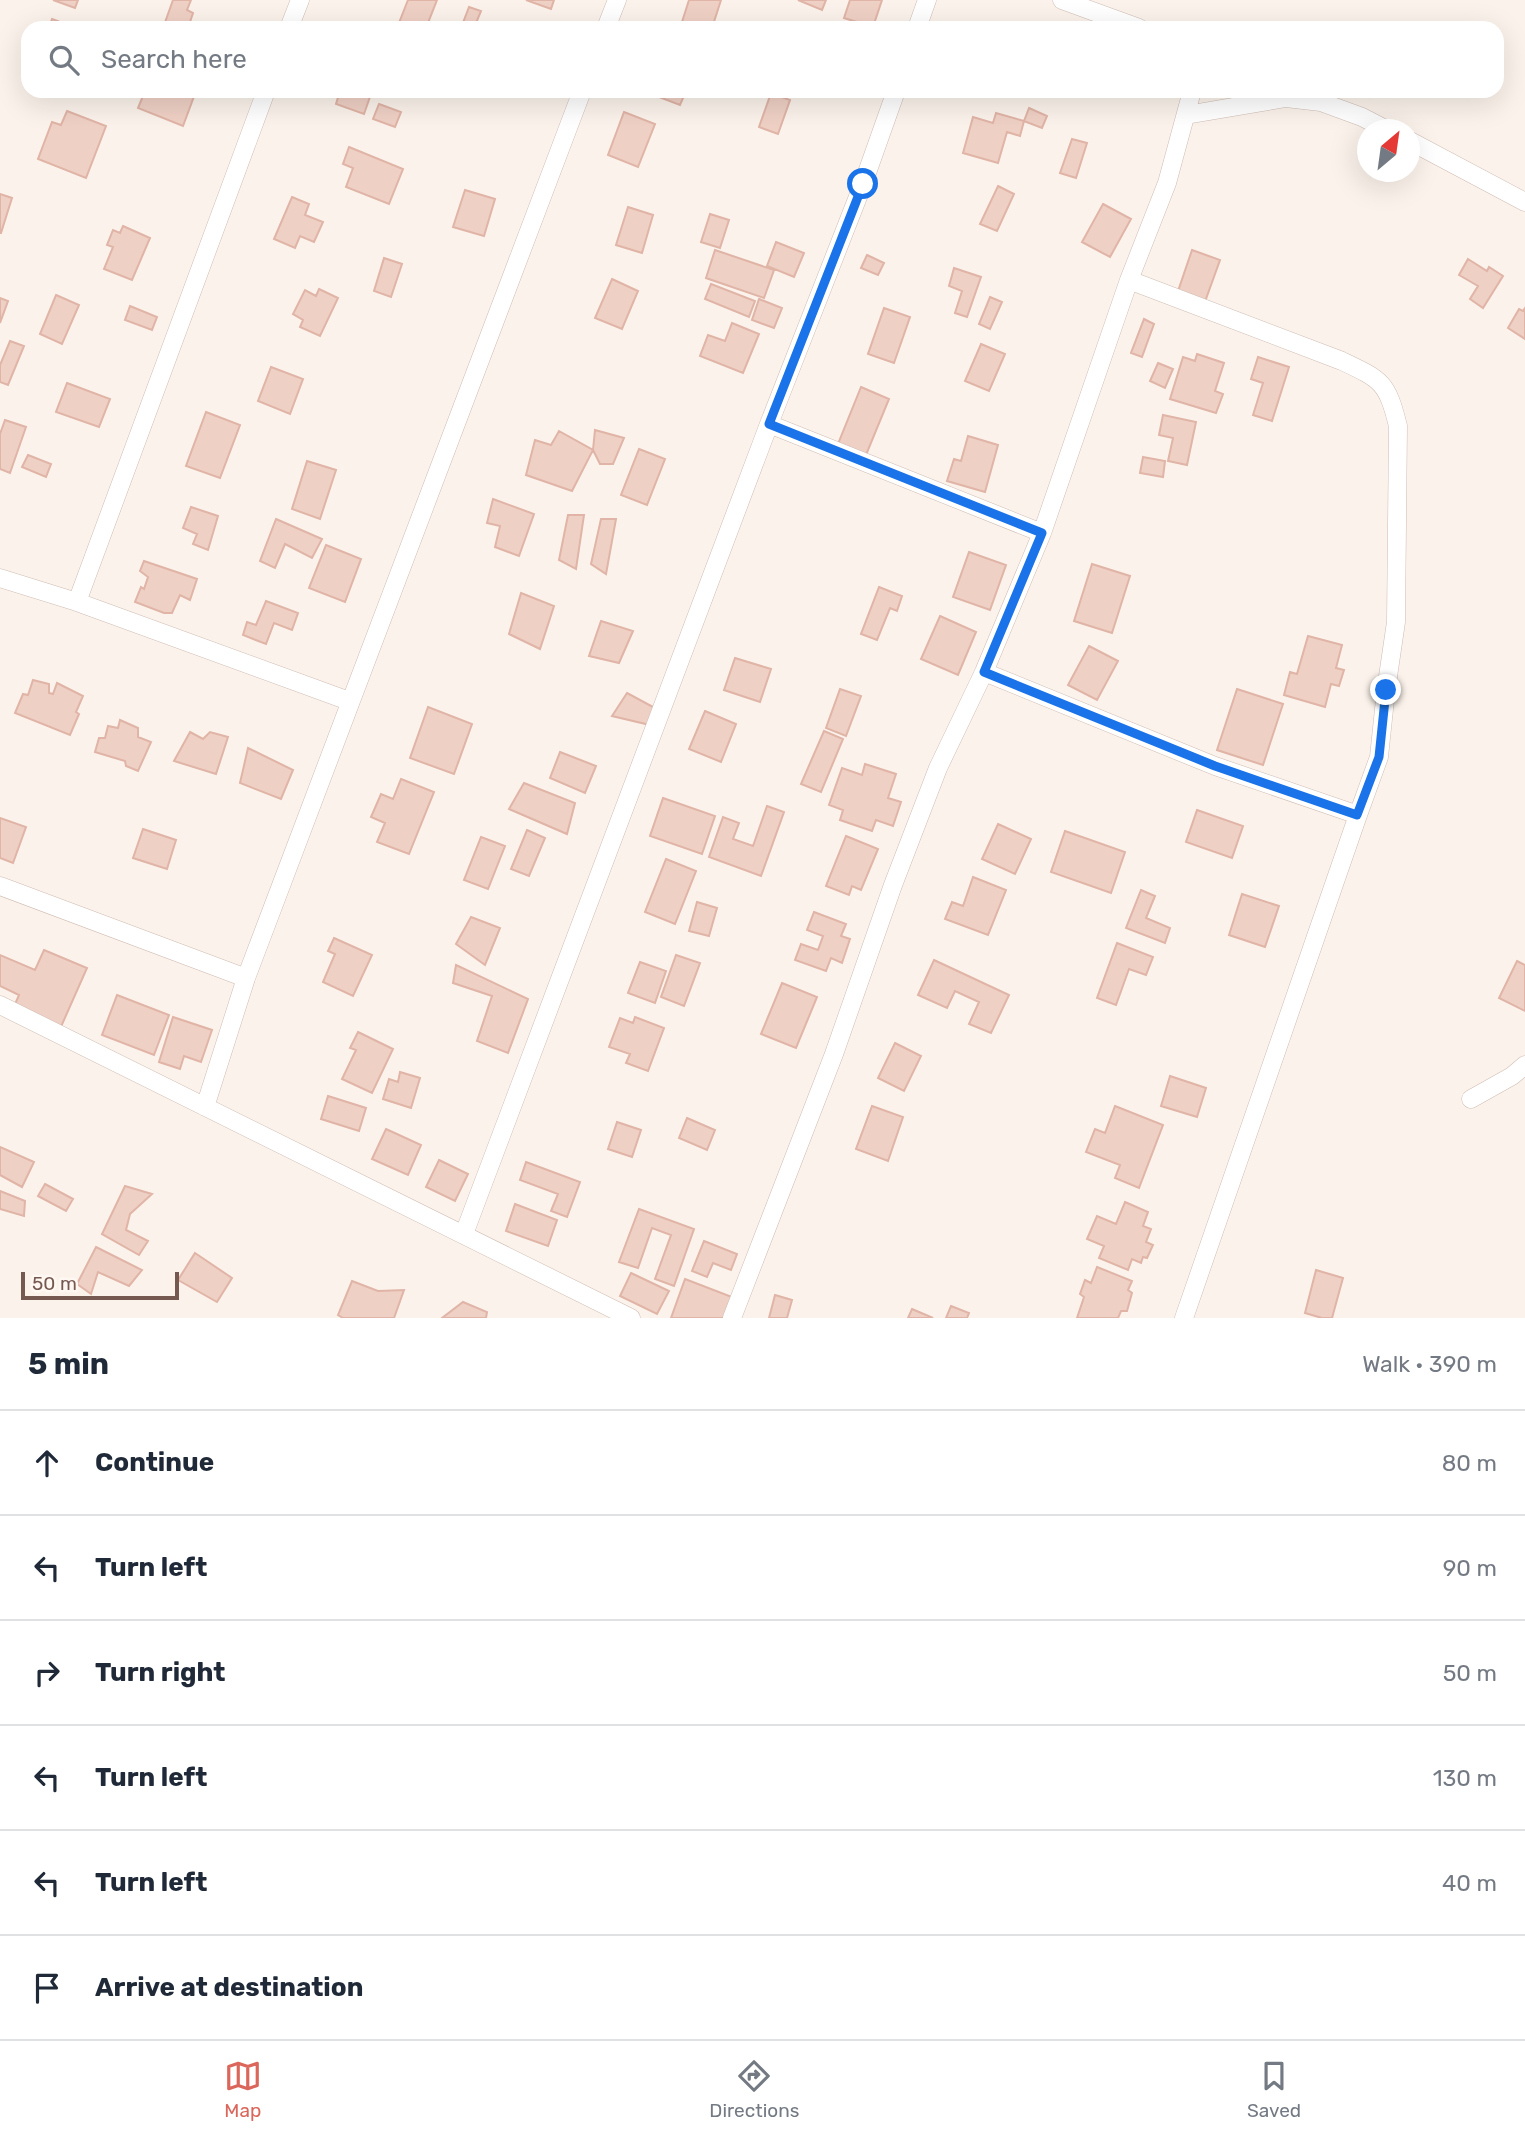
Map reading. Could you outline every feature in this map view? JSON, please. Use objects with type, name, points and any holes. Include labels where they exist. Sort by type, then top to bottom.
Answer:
[{"type":"street","points":[[292,21],[300,0]]},
{"type":"street","points":[[609,21],[617,0]]},
{"type":"street","points":[[920,21],[927,0]]},
{"type":"street","points":[[1062,0],[1120,21]]},
{"type":"street","points":[[77,602],[263,98]]},
{"type":"street","points":[[205,1107],[246,978],[579,98]]},
{"type":"street","points":[[464,1234],[894,98]]},
{"type":"street","points":[[732,1318],[834,1054],[893,885],[938,768],[984,672],[1042,533],[1129,280],[1167,183],[1190,98]]},
{"type":"street","points":[[1186,116],[1286,98],[1321,102],[1366,119]]},
{"type":"street","points":[[1420,147],[1525,202]]},
{"type":"street","points":[[1129,280],[1342,361],[1374,376],[1391,396],[1398,426],[1396,622],[1379,757],[1184,1318]]},
{"type":"street","points":[[769,424],[1042,533]]},
{"type":"street","points":[[0,578],[77,602],[349,701]]},
{"type":"street","points":[[984,672],[1215,766],[1357,815]]},
{"type":"street","points":[[0,886],[246,978]]},
{"type":"street","points":[[0,1005],[631,1318]]},
{"type":"street","points":[[1471,1098],[1512,1076],[1525,1065]]},
{"type":"building","points":[[53,0],[78,0],[75,8]]},
{"type":"building","points":[[173,0],[191,0],[187,10],[193,13],[190,21],[166,21]]},
{"type":"building","points":[[408,0],[437,0],[429,21],[400,21]]},
{"type":"building","points":[[526,0],[554,0],[551,9]]},
{"type":"building","points":[[689,0],[721,0],[714,21],[682,21]]},
{"type":"building","points":[[798,0],[826,0],[822,10]]},
{"type":"building","points":[[850,0],[882,0],[875,21],[844,18]]},
{"type":"building","points":[[469,7],[481,11],[477,21],[464,21]]},
{"type":"building","points":[[142,98],[193,98],[183,126],[138,108]]},
{"type":"building","points":[[338,98],[370,98],[364,114],[336,104]]},
{"type":"building","points":[[662,98],[683,98],[680,105]]},
{"type":"building","points":[[769,98],[790,100],[778,134],[759,127]]},
{"type":"building","points":[[379,104],[401,112],[395,127],[373,119]]},
{"type":"building","points":[[1029,108],[1047,116],[1042,128],[1024,121]]},
{"type":"building","points":[[67,111],[106,126],[86,178],[38,159],[52,122],[61,125]]},
{"type":"building","points":[[624,112],[655,124],[638,167],[608,155]]},
{"type":"building","points":[[996,113],[1024,121],[1020,136],[1007,132],[998,163],[963,153],[973,117],[993,123]]},
{"type":"building","points":[[1072,139],[1087,143],[1076,178],[1060,173]]},
{"type":"building","points":[[349,147],[403,169],[389,204],[346,187],[353,168],[343,164]]},
{"type":"building","points":[[998,186],[1014,194],[997,231],[980,224]]},
{"type":"building","points":[[465,190],[495,199],[484,236],[453,227]]},
{"type":"building","points":[[0,194],[12,198],[1,233],[0,233]]},
{"type":"building","points":[[292,197],[309,204],[305,215],[323,222],[314,242],[300,236],[295,248],[274,239]]},
{"type":"building","points":[[1103,204],[1131,219],[1110,257],[1082,242]]},
{"type":"building","points":[[628,207],[653,215],[642,253],[616,245]]},
{"type":"building","points":[[710,214],[729,220],[720,248],[701,242]]},
{"type":"building","points":[[123,226],[150,238],[132,280],[104,269],[113,247],[107,245],[113,230],[120,233]]},
{"type":"building","points":[[776,242],[804,253],[794,277],[767,266]]},
{"type":"building","points":[[715,250],[774,270],[764,298],[706,278]]},
{"type":"building","points":[[1192,250],[1220,260],[1202,310],[1175,300]]},
{"type":"building","points":[[867,255],[884,263],[878,275],[861,268]]},
{"type":"building","points":[[384,258],[402,264],[391,297],[374,291]]},
{"type":"building","points":[[1468,259],[1487,271],[1489,267],[1503,276],[1483,308],[1470,299],[1478,286],[1459,275]]},
{"type":"building","points":[[954,268],[981,277],[967,317],[955,313],[962,291],[949,286]]},
{"type":"building","points":[[612,279],[638,291],[622,329],[595,318]]},
{"type":"building","points":[[711,284],[755,301],[749,317],[705,299]]},
{"type":"building","points":[[319,289],[338,298],[320,336],[300,327],[303,320],[293,314],[305,290],[316,296]]},
{"type":"building","points":[[56,295],[79,305],[62,344],[40,334]]},
{"type":"building","points":[[990,297],[1002,302],[990,329],[979,324]]},
{"type":"building","points":[[0,298],[8,301],[0,323]]},
{"type":"building","points":[[759,299],[782,308],[774,328],[752,320]]},
{"type":"building","points":[[130,306],[157,317],[152,330],[125,320]]},
{"type":"building","points":[[884,308],[910,317],[894,363],[868,354]]},
{"type":"building","points":[[1525,308],[1525,339],[1508,328],[1519,309],[1523,311]]},
{"type":"building","points":[[1144,319],[1154,324],[1142,357],[1131,353]]},
{"type":"building","points":[[732,323],[759,334],[743,373],[700,356],[708,335],[725,341]]},
{"type":"building","points":[[10,341],[24,346],[8,385],[0,382],[0,365]]},
{"type":"building","points":[[981,344],[1005,354],[989,391],[965,381]]},
{"type":"building","points":[[1197,354],[1224,363],[1215,391],[1223,394],[1216,413],[1170,399],[1183,357],[1195,361]]},
{"type":"building","points":[[1258,357],[1289,367],[1272,421],[1253,415],[1263,383],[1251,379]]},
{"type":"building","points":[[1158,363],[1173,369],[1165,388],[1150,381]]},
{"type":"building","points":[[271,367],[303,379],[290,414],[258,401]]},
{"type":"building","points":[[67,383],[110,399],[99,427],[56,412]]},
{"type":"building","points":[[861,387],[889,399],[866,455],[838,444]]},
{"type":"building","points":[[206,412],[240,425],[220,478],[186,466]]},
{"type":"building","points":[[1163,415],[1196,422],[1187,465],[1168,461],[1173,438],[1159,435]]},
{"type":"building","points":[[5,420],[26,427],[10,473],[0,469],[0,434]]},
{"type":"building","points":[[595,430],[624,438],[613,464],[600,464],[593,450]]},
{"type":"building","points":[[559,431],[593,450],[572,491],[526,475],[535,440],[551,445]]},
{"type":"building","points":[[968,436],[998,445],[985,492],[947,481],[954,459],[961,461]]},
{"type":"building","points":[[639,449],[665,459],[647,505],[621,495]]},
{"type":"building","points":[[28,455],[51,464],[46,477],[22,467]]},
{"type":"building","points":[[1143,457],[1165,461],[1163,477],[1140,473]]},
{"type":"building","points":[[307,461],[336,470],[320,519],[292,509]]},
{"type":"building","points":[[493,499],[534,514],[519,556],[495,547],[500,526],[487,523]]},
{"type":"building","points":[[191,507],[218,516],[208,550],[193,544],[197,534],[183,528]]},
{"type":"building","points":[[568,515],[584,515],[576,569],[559,560]]},
{"type":"building","points":[[276,519],[322,539],[312,558],[285,544],[275,568],[260,561]]},
{"type":"building","points":[[601,519],[616,519],[606,574],[591,564]]},
{"type":"building","points":[[326,545],[361,559],[345,602],[309,588]]},
{"type":"building","points":[[969,552],[1006,565],[990,610],[953,597]]},
{"type":"building","points":[[144,561],[197,579],[190,600],[180,595],[172,613],[164,613],[135,602],[148,577],[140,571]]},
{"type":"building","points":[[1092,564],[1130,576],[1112,633],[1074,621]]},
{"type":"building","points":[[879,587],[902,596],[897,611],[890,608],[877,640],[861,634]]},
{"type":"building","points":[[521,593],[554,606],[540,649],[509,634]]},
{"type":"building","points":[[266,601],[298,613],[292,630],[274,623],[266,644],[243,635],[247,622],[256,625]]},
{"type":"building","points":[[940,616],[976,632],[958,675],[921,659]]},
{"type":"building","points":[[601,621],[633,631],[619,663],[589,656]]},
{"type":"building","points":[[1308,636],[1342,645],[1336,668],[1344,670],[1339,686],[1331,684],[1325,707],[1284,695],[1290,672],[1297,674]]},
{"type":"building","points":[[1089,646],[1118,661],[1097,700],[1068,685]]},
{"type":"building","points":[[735,658],[771,669],[760,702],[724,690]]},
{"type":"building","points":[[33,680],[49,684],[49,693],[53,694],[57,683],[83,696],[70,735],[15,713],[23,694],[28,695]]},
{"type":"building","points":[[840,689],[861,696],[846,736],[826,728]]},
{"type":"building","points":[[1237,689],[1283,704],[1263,765],[1217,750]]},
{"type":"building","points":[[627,693],[655,708],[650,725],[612,716]]},
{"type":"building","points":[[428,707],[472,724],[454,774],[410,758]]},
{"type":"building","points":[[705,711],[736,724],[721,762],[689,749]]},
{"type":"building","points":[[120,720],[138,728],[138,737],[151,742],[138,771],[126,766],[125,761],[95,752],[99,738],[105,738],[108,726],[118,728]]},
{"type":"building","points":[[824,731],[843,739],[821,792],[801,784]]},
{"type":"building","points":[[190,732],[203,739],[210,732],[228,737],[216,774],[174,761]]},
{"type":"building","points":[[248,748],[293,770],[281,799],[240,783]]},
{"type":"building","points":[[560,752],[596,766],[585,793],[550,778]]},
{"type":"building","points":[[865,764],[896,774],[888,798],[901,802],[893,826],[876,820],[872,831],[840,820],[843,810],[829,805],[842,768],[862,775]]},
{"type":"building","points":[[401,779],[434,792],[409,854],[377,842],[385,823],[371,817],[381,794],[393,799]]},
{"type":"building","points":[[524,783],[575,803],[567,834],[509,809]]},
{"type":"building","points":[[663,798],[715,816],[702,854],[650,836]]},
{"type":"building","points":[[767,806],[784,812],[761,876],[709,857],[723,817],[739,823],[733,839],[753,846]]},
{"type":"building","points":[[1197,810],[1243,826],[1232,858],[1186,842]]},
{"type":"building","points":[[0,818],[26,827],[13,863],[0,858]]},
{"type":"building","points":[[998,824],[1031,839],[1015,874],[982,859]]},
{"type":"building","points":[[143,829],[176,840],[167,869],[133,858]]},
{"type":"building","points":[[527,830],[545,838],[529,876],[511,869]]},
{"type":"building","points":[[1065,831],[1125,852],[1111,893],[1051,872]]},
{"type":"building","points":[[846,836],[878,849],[861,890],[852,886],[849,895],[826,886]]},
{"type":"building","points":[[481,837],[505,846],[488,889],[464,880]]},
{"type":"building","points":[[666,859],[696,871],[675,924],[645,912]]},
{"type":"building","points":[[973,877],[1006,890],[988,935],[945,919],[952,902],[963,906]]},
{"type":"building","points":[[1141,890],[1155,896],[1146,918],[1170,928],[1165,943],[1126,928]]},
{"type":"building","points":[[1242,894],[1279,906],[1265,947],[1229,935]]},
{"type":"building","points":[[697,902],[717,908],[709,936],[689,931]]},
{"type":"building","points":[[814,912],[846,924],[841,936],[850,939],[842,963],[831,958],[826,971],[795,960],[801,944],[818,950],[823,936],[807,930]]},
{"type":"building","points":[[471,917],[500,928],[485,965],[456,944]]},
{"type":"building","points":[[334,938],[372,955],[353,996],[323,982],[335,954],[328,951]]},
{"type":"building","points":[[1117,943],[1153,957],[1146,975],[1129,969],[1116,1005],[1097,998]]},
{"type":"building","points":[[44,950],[87,968],[60,1029],[13,1009],[19,995],[0,986],[0,955],[35,970]]},
{"type":"building","points":[[676,955],[700,963],[684,1006],[661,997]]},
{"type":"building","points":[[934,960],[1009,995],[991,1033],[969,1024],[979,1002],[955,991],[947,1008],[918,995]]},
{"type":"building","points":[[1517,961],[1525,965],[1525,1011],[1499,998]]},
{"type":"building","points":[[640,962],[666,971],[655,1003],[628,993]]},
{"type":"building","points":[[456,965],[528,999],[508,1053],[477,1041],[492,996],[453,983]]},
{"type":"building","points":[[782,983],[817,997],[796,1048],[761,1034]]},
{"type":"building","points":[[117,995],[169,1015],[154,1055],[102,1035]]},
{"type":"building","points":[[173,1017],[212,1030],[201,1062],[184,1056],[180,1069],[159,1062]]},
{"type":"building","points":[[635,1017],[664,1028],[648,1071],[626,1063],[630,1054],[609,1047],[620,1018],[633,1023]]},
{"type":"building","points":[[358,1032],[393,1049],[372,1093],[342,1079],[356,1050],[350,1048]]},
{"type":"building","points":[[895,1043],[921,1056],[904,1091],[878,1078]]},
{"type":"building","points":[[400,1072],[420,1078],[411,1108],[383,1099],[389,1079],[398,1082]]},
{"type":"building","points":[[1170,1076],[1206,1088],[1197,1117],[1161,1106]]},
{"type":"building","points":[[328,1096],[366,1108],[359,1131],[321,1119]]},
{"type":"building","points":[[872,1106],[903,1117],[888,1161],[856,1149]]},
{"type":"building","points":[[1115,1106],[1163,1125],[1139,1188],[1115,1178],[1120,1165],[1086,1152],[1095,1129],[1105,1133]]},
{"type":"building","points":[[687,1118],[715,1130],[707,1150],[679,1138]]},
{"type":"building","points":[[617,1122],[641,1130],[632,1157],[608,1149]]},
{"type":"building","points":[[386,1129],[421,1145],[408,1175],[372,1159]]},
{"type":"building","points":[[0,1147],[34,1162],[22,1187],[0,1175]]},
{"type":"building","points":[[439,1160],[468,1174],[455,1201],[426,1187]]},
{"type":"building","points":[[526,1162],[580,1182],[567,1217],[551,1211],[558,1194],[520,1180]]},
{"type":"building","points":[[45,1184],[73,1199],[66,1211],[38,1196]]},
{"type":"building","points":[[125,1186],[152,1194],[130,1214],[126,1230],[148,1241],[139,1255],[102,1234]]},
{"type":"building","points":[[0,1191],[25,1201],[24,1216],[0,1209]]},
{"type":"building","points":[[1125,1202],[1148,1212],[1143,1226],[1151,1229],[1146,1242],[1153,1245],[1147,1258],[1143,1257],[1141,1263],[1132,1259],[1128,1270],[1099,1258],[1104,1246],[1087,1239],[1097,1216],[1116,1224]]},
{"type":"building","points":[[515,1204],[557,1220],[548,1246],[506,1231]]},
{"type":"building","points":[[639,1209],[694,1229],[674,1286],[655,1279],[671,1235],[652,1228],[638,1268],[619,1262]]},
{"type":"building","points":[[704,1241],[737,1254],[731,1270],[713,1263],[707,1277],[692,1271]]},
{"type":"building","points":[[96,1247],[142,1270],[129,1286],[98,1272],[91,1294],[77,1284]]},
{"type":"building","points":[[195,1253],[232,1278],[217,1302],[178,1280]]},
{"type":"building","points":[[1097,1267],[1132,1281],[1128,1290],[1132,1293],[1127,1311],[1121,1311],[1118,1318],[1077,1318],[1084,1297],[1080,1294],[1085,1280],[1091,1283]]},
{"type":"building","points":[[1316,1270],[1343,1278],[1332,1318],[1305,1313]]},
{"type":"building","points":[[631,1273],[669,1291],[657,1314],[620,1296]]},
{"type":"building","points":[[685,1279],[732,1297],[724,1318],[671,1318]]},
{"type":"building","points":[[352,1281],[378,1291],[404,1290],[394,1318],[343,1318],[338,1315]]},
{"type":"building","points":[[775,1295],[792,1300],[787,1318],[769,1318]]},
{"type":"building","points":[[463,1302],[487,1312],[486,1318],[442,1318]]},
{"type":"building","points":[[951,1306],[969,1313],[967,1318],[946,1318]]},
{"type":"building","points":[[912,1309],[933,1318],[908,1318]]},
{"type":"route","points":[[863,184],[769,424],[1042,533],[984,672],[1215,766],[1357,815],[1379,757],[1386,690]]}]
